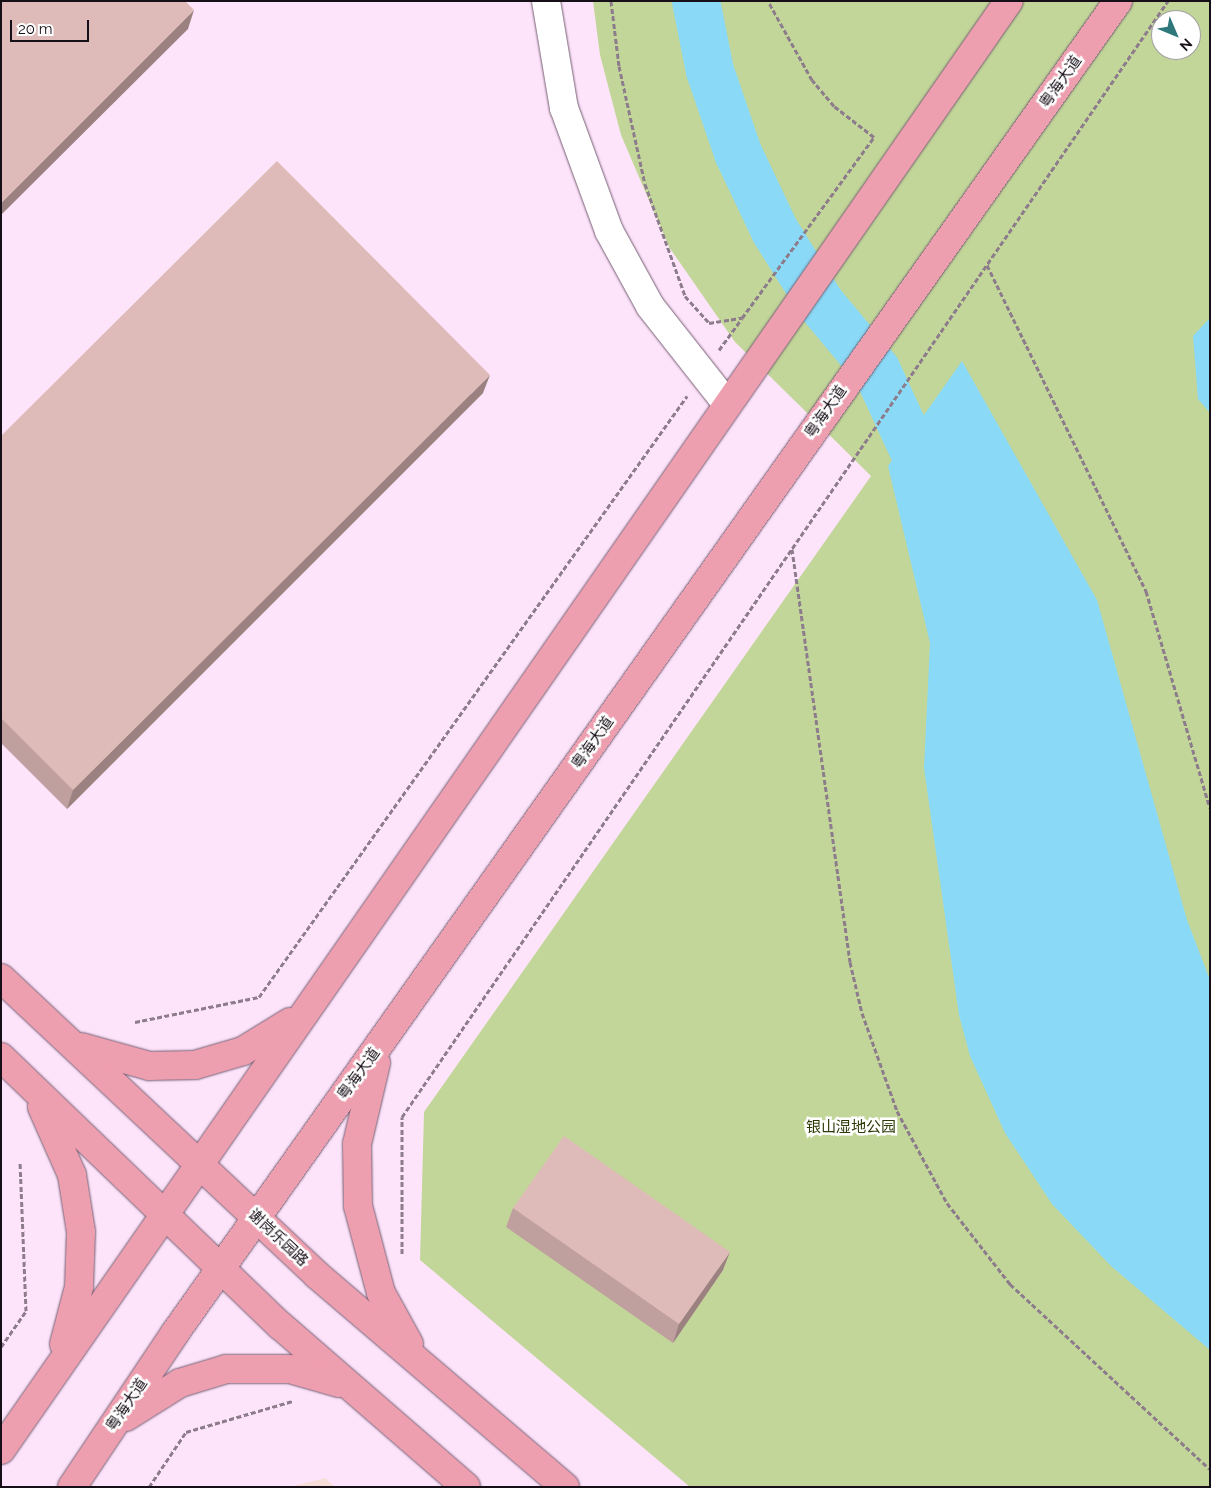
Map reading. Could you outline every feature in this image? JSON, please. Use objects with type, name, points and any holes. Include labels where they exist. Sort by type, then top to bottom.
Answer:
[{"type":"main road","points":[[1,1450],[306,1008],[785,323],[861,210],[1009,1]]},
{"type":"main road","name":"粤海大道","points":[[72,1487],[221,1268],[1118,1]]},
{"type":"main road","name":"谢岗乐园路","points":[[1,978],[257,1218],[565,1487]]},
{"type":"main road","points":[[65,1038],[126,1063],[195,1065],[243,1051],[306,1008]]},
{"type":"main road","points":[[391,1030],[361,1115],[358,1206],[381,1293],[430,1371]]},
{"type":"main road","points":[[10,1066],[221,1268],[350,1388],[466,1487]]},
{"type":"main road","points":[[10,1066],[63,1148],[82,1232],[74,1313],[42,1390]]},
{"type":"main road","points":[[104,1439],[159,1393],[226,1369],[290,1369],[350,1388]]},
{"type":"street","points":[[546,1],[564,108],[609,231],[650,306],[701,376],[727,404]]},
{"type":"path","points":[[611,1],[630,126],[663,241],[686,296],[709,324],[742,318]]},
{"type":"path","points":[[135,1022],[259,997],[742,318],[874,137],[834,106],[812,80],[768,1]]},
{"type":"path","points":[[402,1254],[402,1117],[1168,1]]},
{"type":"path","points":[[987,265],[1146,591],[1210,808]]},
{"type":"path","points":[[792,549],[850,962],[862,1013],[897,1111],[947,1203],[1010,1284],[1210,1469]]},
{"type":"path","points":[[1,1347],[26,1311],[20,1163]]},
{"type":"path","points":[[149,1487],[186,1432],[294,1402]]},
{"type":"shaded area","points":[[325,1478],[335,1487],[290,1487]]},
{"type":"green space","name":"银山湿地公园","points":[[593,1],[1210,1],[1210,1487],[690,1487],[420,1260],[424,1112],[871,476],[735,342],[669,247],[621,135],[600,55]]},
{"type":"water","points":[[1210,318],[1210,413],[1198,399],[1193,336]]},
{"type":"water","points":[[962,361],[1097,600],[1187,920],[1210,980],[1210,1350],[1111,1266],[1052,1204],[1005,1133],[970,1056],[959,1015],[924,768],[930,643],[888,466]]},
{"type":"building","points":[[1,1],[185,1],[194,10],[1,203]]},
{"type":"building","points":[[277,161],[490,375],[73,790],[1,718],[1,436]]},
{"type":"building","points":[[564,1136],[730,1252],[679,1324],[513,1208]]},
{"type":"waterway","points":[[696,1],[710,71],[738,153],[775,231],[821,304],[877,371],[935,497]]}]
